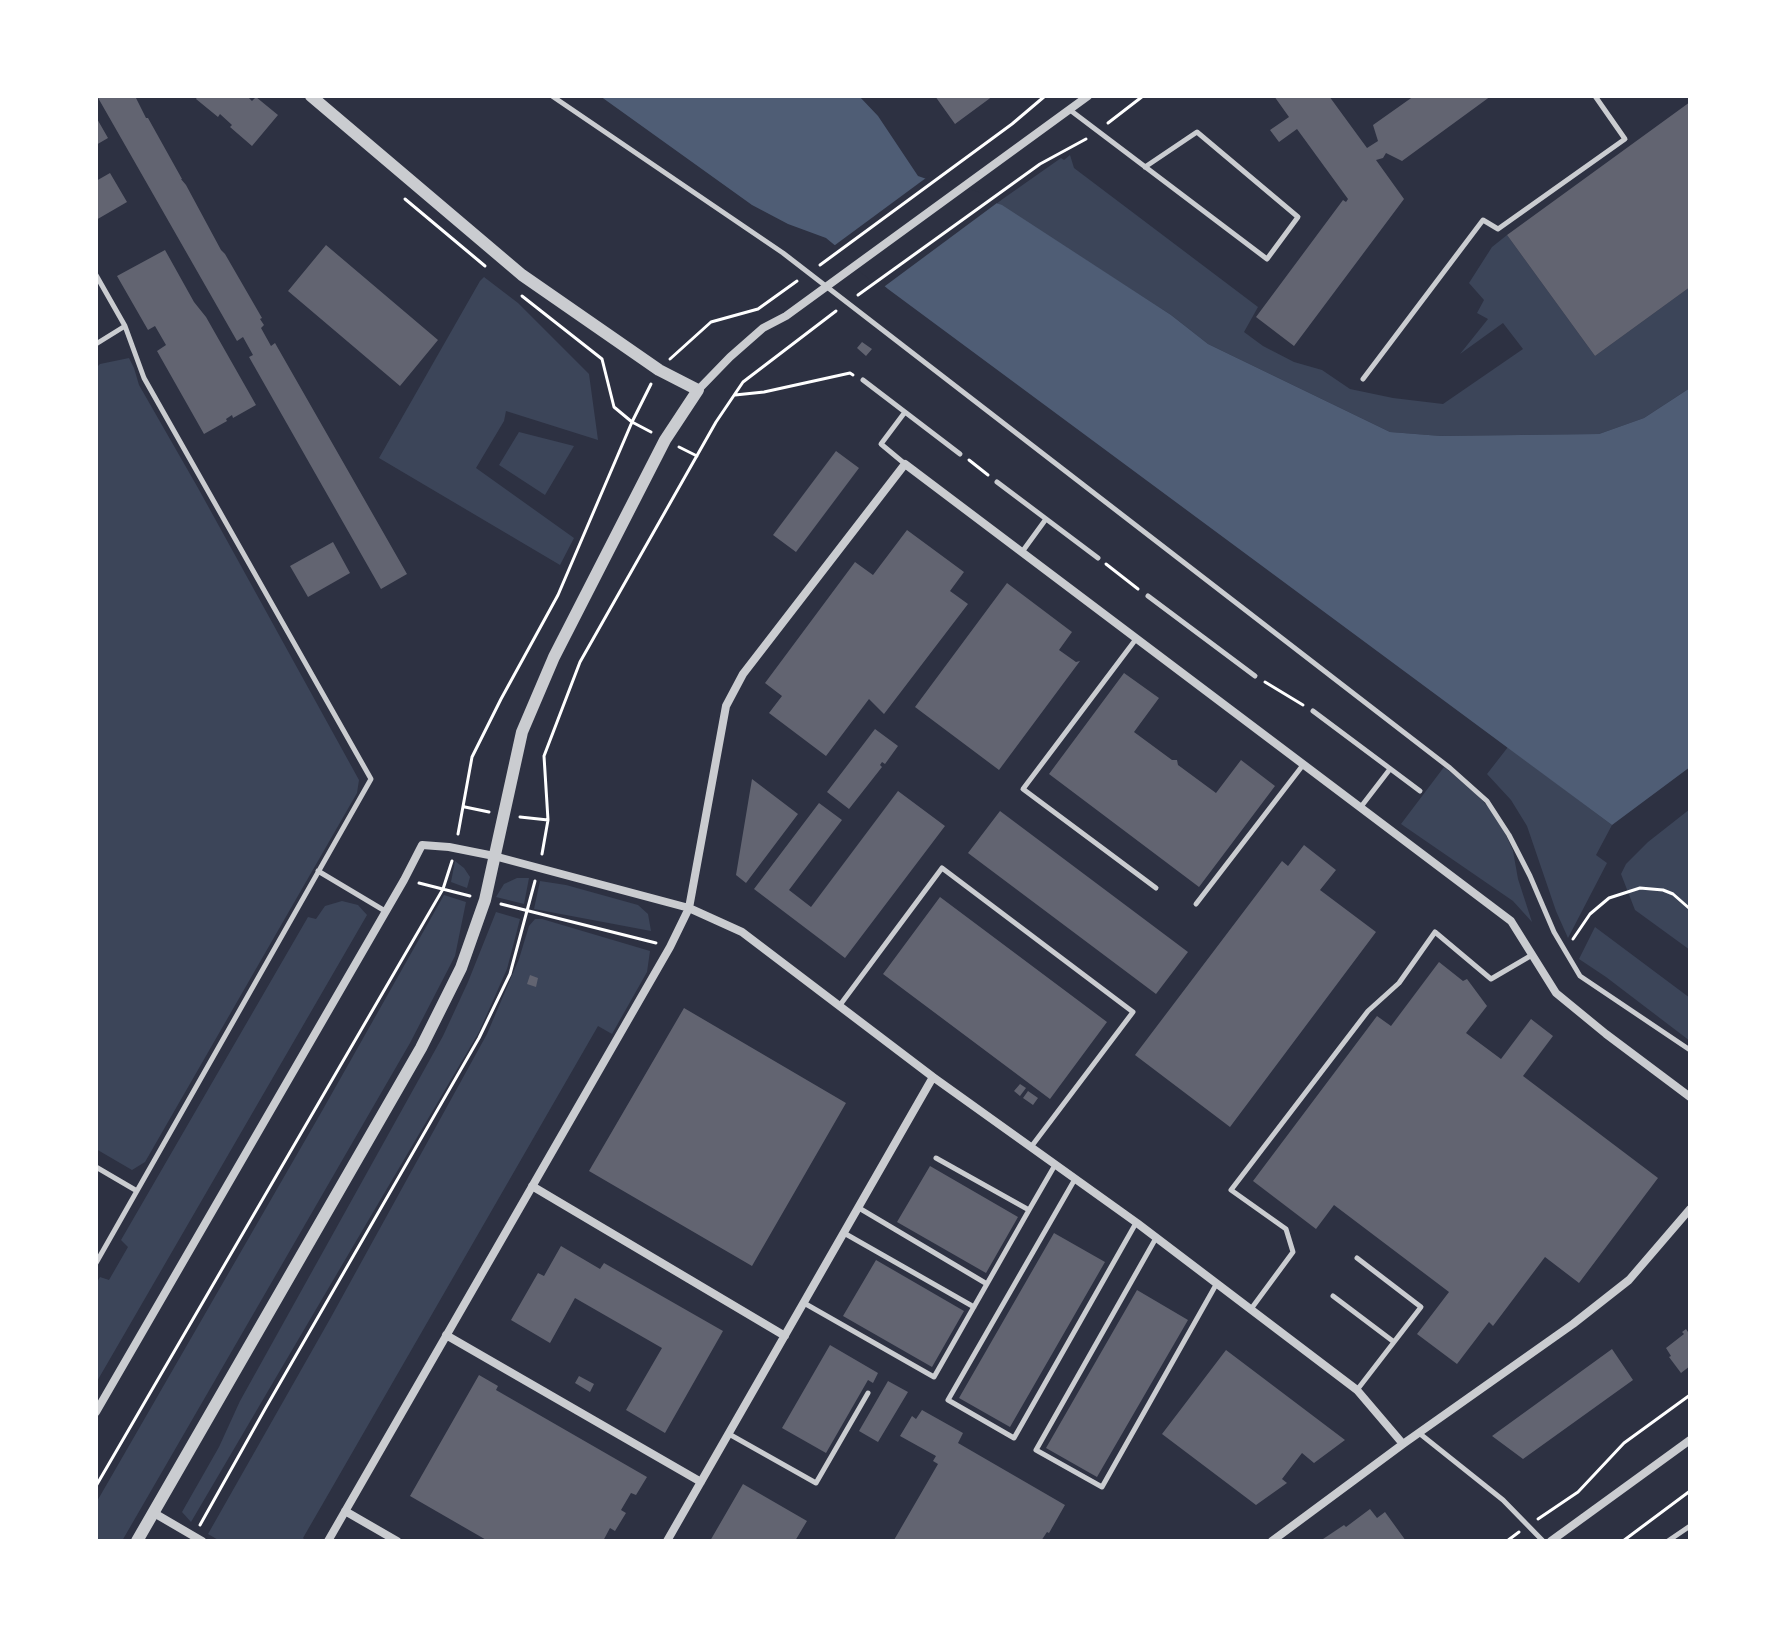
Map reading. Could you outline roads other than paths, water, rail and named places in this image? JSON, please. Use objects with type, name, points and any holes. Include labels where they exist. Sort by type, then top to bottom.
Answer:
[{"type":"street","points":[[311,96],[522,275],[659,370],[698,390]]},
{"type":"street","points":[[137,1541],[421,1048],[461,968],[485,900],[522,732],[554,657],[665,440],[698,390],[763,328],[786,316],[1088,96]]},
{"type":"street","points":[[328,1541],[670,947],[689,908],[726,706],[743,674],[905,464],[1511,921],[1556,993],[1690,1097]]},
{"type":"street","points":[[96,1412],[422,845],[494,856],[689,908],[742,932],[933,1077],[1156,1237],[1357,1390],[1403,1444]]},
{"type":"street","points":[[667,1541],[933,1077]]},
{"type":"street","points":[[532,1186],[785,1336]]},
{"type":"street","points":[[1272,1541],[1573,1324],[1629,1280],[1690,1209]]},
{"type":"street","points":[[446,1335],[701,1482]]},
{"type":"street","points":[[1551,1541],[1690,1440]]},
{"type":"street","points":[[345,1511],[397,1541]]},
{"type":"street","points":[[154,1513],[198,1538]]},
{"type":"lane","points":[[552,96],[783,253],[1450,768],[1487,801],[1509,835],[1554,932],[1580,976],[1690,1050]]},
{"type":"lane","points":[[1363,379],[1483,220],[1498,229],[1625,139],[1595,96]]},
{"type":"lane","points":[[1069,109],[1145,167],[1267,259],[1298,217],[1197,132],[1145,167]]},
{"type":"lane","points":[[96,275],[125,326],[144,378],[371,779],[96,1263]]},
{"type":"lane","points":[[96,344],[125,326]]},
{"type":"lane","points":[[863,380],[960,454]]},
{"type":"lane","points":[[905,412],[881,444],[905,464]]},
{"type":"lane","points":[[997,482],[1098,558]]},
{"type":"lane","points":[[1022,552],[1046,519]]},
{"type":"lane","points":[[1148,596],[1255,676]]},
{"type":"lane","points":[[1136,639],[1023,789],[1156,888]]},
{"type":"lane","points":[[1313,711],[1420,791]]},
{"type":"lane","points":[[1196,904],[1303,765]]},
{"type":"lane","points":[[1360,808],[1390,769]]},
{"type":"lane","points":[[839,1006],[942,868],[1133,1012],[1031,1147]]},
{"type":"lane","points":[[318,871],[385,911]]},
{"type":"lane","points":[[1251,1309],[1293,1252],[1286,1229],[1231,1190],[1368,1011],[1399,983],[1435,932],[1491,979],[1532,955]]},
{"type":"lane","points":[[936,1158],[1029,1210]]},
{"type":"lane","points":[[804,1303],[934,1377],[1055,1164]]},
{"type":"lane","points":[[96,1167],[137,1191]]},
{"type":"lane","points":[[1076,1178],[948,1400],[1014,1438],[1137,1223]]},
{"type":"lane","points":[[859,1208],[987,1284]]},
{"type":"lane","points":[[844,1233],[974,1307]]},
{"type":"lane","points":[[1156,1237],[1036,1450],[1102,1487],[1217,1283]]},
{"type":"lane","points":[[1357,1258],[1421,1307],[1357,1390]]},
{"type":"lane","points":[[1333,1296],[1394,1342]]},
{"type":"lane","points":[[729,1434],[816,1483],[868,1393]]},
{"type":"lane","points":[[1419,1433],[1503,1500],[1543,1541]]},
{"type":"lane","points":[[1668,1541],[1690,1526]]}]
